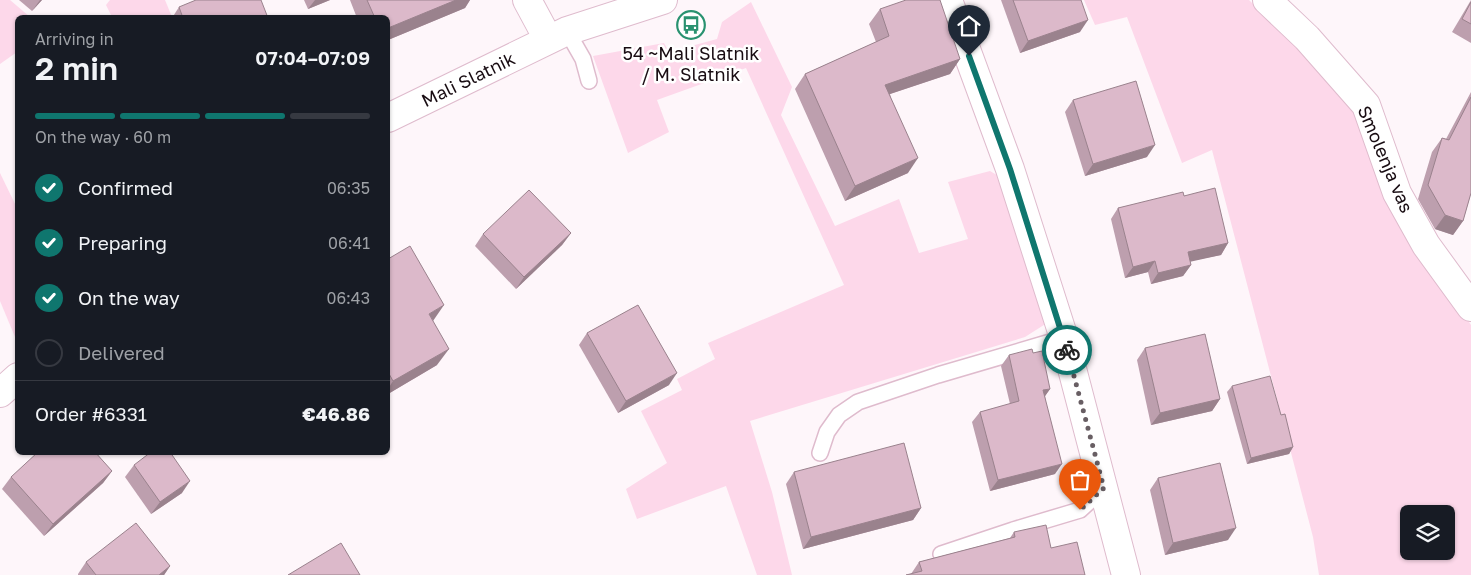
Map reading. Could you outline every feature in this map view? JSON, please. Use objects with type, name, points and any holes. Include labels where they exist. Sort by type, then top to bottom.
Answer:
[{"type":"street","points":[[527,0],[558,35]]},
{"type":"street","name":"Mali Slatnik","points":[[390,117],[558,35],[663,0]]},
{"type":"street","points":[[948,0],[1010,169],[1064,338],[1126,575]]},
{"type":"street","name":"Smolenja vas","points":[[1267,0],[1308,38],[1366,105],[1397,193],[1426,245],[1471,307]]},
{"type":"street","points":[[0,393],[15,380]]},
{"type":"lane","points":[[558,35],[583,59],[589,81]]},
{"type":"lane","points":[[820,453],[827,432],[839,415],[858,402],[938,375],[1064,338]]},
{"type":"lane","points":[[941,554],[1080,510],[1104,488]]},
{"type":"shaded area","points":[[0,0],[10,0],[28,15],[15,15],[15,53],[0,64]]},
{"type":"shaded area","points":[[110,0],[165,0],[171,15],[111,15],[106,5]]},
{"type":"shaded area","points":[[1084,0],[1249,0],[1314,64],[1354,112],[1373,157],[1444,286],[1471,325],[1471,575],[1319,575],[1313,537],[1212,150],[1182,163],[1127,17],[1095,25]]},
{"type":"shaded area","points":[[751,2],[792,87],[781,115],[835,226],[899,199],[919,253],[968,239],[948,182],[990,171],[1002,178],[1047,323],[1025,337],[750,421],[772,492],[792,575],[757,575],[726,486],[637,519],[626,489],[667,463],[641,411],[682,390],[677,379],[715,359],[708,343],[844,285],[746,68],[657,100],[669,132],[628,153],[593,56],[664,43],[669,52],[717,39],[722,22]]},
{"type":"shaded area","points":[[0,173],[15,204],[15,337],[0,301]]},
{"type":"building","points":[[196,0],[261,0],[267,15],[182,15],[179,7]]},
{"type":"building","points":[[367,0],[456,0],[390,27],[390,15],[374,15]]},
{"type":"building","points":[[906,0],[940,0],[960,59],[885,85],[918,158],[855,186],[805,74],[889,36],[880,9]]},
{"type":"building","points":[[1013,0],[1081,0],[1088,20],[1028,41]]},
{"type":"building","points":[[1471,2],[1471,24],[1462,19]]},
{"type":"building","points":[[1136,81],[1155,145],[1093,164],[1073,100]]},
{"type":"building","points":[[1471,97],[1471,193],[1463,221],[1445,215],[1428,185],[1442,138],[1449,140]]},
{"type":"building","points":[[1215,188],[1228,243],[1188,252],[1191,265],[1158,273],[1155,261],[1133,267],[1118,208],[1183,192],[1184,196]]},
{"type":"building","points":[[529,190],[571,233],[524,277],[483,234]]},
{"type":"building","points":[[410,246],[444,305],[429,314],[449,349],[393,381],[390,376],[390,258]]},
{"type":"building","points":[[638,305],[677,373],[626,401],[587,333]]},
{"type":"building","points":[[1205,334],[1220,399],[1160,413],[1145,348]]},
{"type":"building","points":[[1032,349],[1033,353],[1042,351],[1050,389],[1043,390],[1062,464],[998,480],[980,412],[1019,401],[1009,355]]},
{"type":"building","points":[[1270,376],[1281,415],[1285,414],[1293,447],[1251,458],[1232,386]]},
{"type":"building","points":[[904,443],[921,508],[811,537],[794,472]]},
{"type":"building","points":[[35,455],[98,455],[112,471],[53,524],[11,477]]},
{"type":"building","points":[[147,455],[172,455],[190,481],[160,502],[134,465]]},
{"type":"building","points":[[1220,463],[1236,528],[1173,543],[1158,478]]},
{"type":"building","points":[[136,523],[170,566],[159,575],[96,575],[86,562]]},
{"type":"building","points":[[1046,525],[1051,548],[1077,542],[1085,575],[906,575],[922,571],[919,562],[1015,537],[1014,532]]},
{"type":"building","points":[[341,543],[360,575],[288,575]]},
{"type":"way so far","points":[[1067,350],[1104,488],[1080,510]]},
{"type":"place","name":"54 ~Mali Slatnik / M. Slatnik","points":[[691,25]]},
{"type":"route","points":[[969,56],[1010,169],[1067,350]]}]
